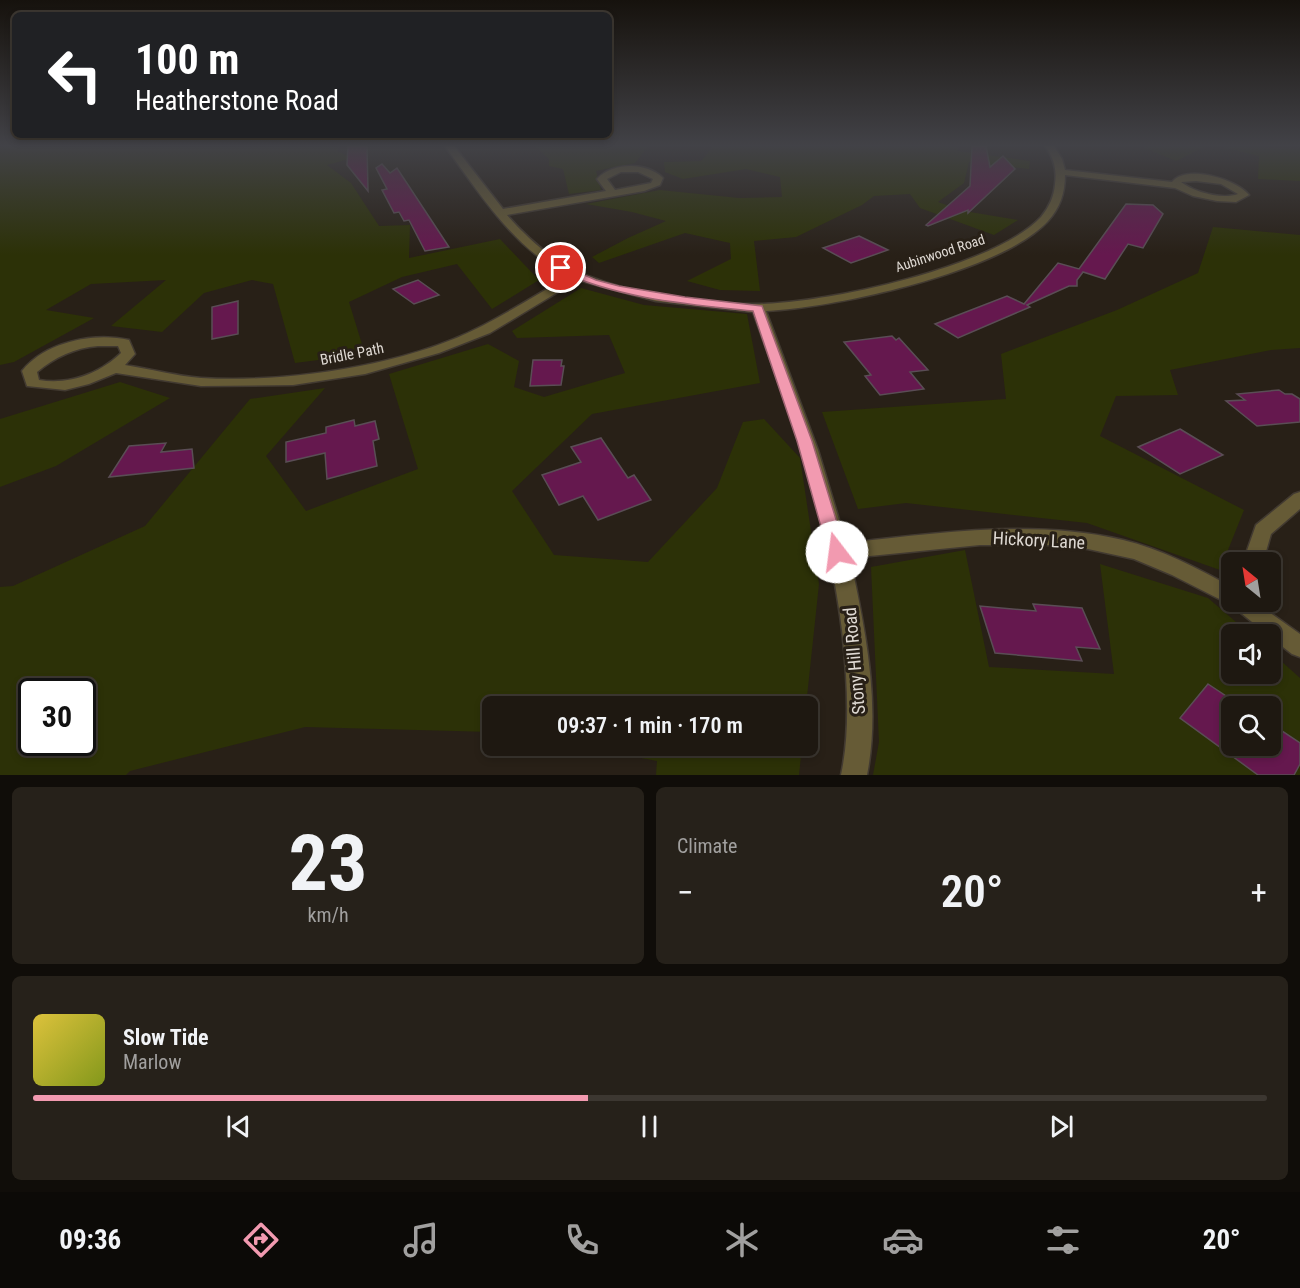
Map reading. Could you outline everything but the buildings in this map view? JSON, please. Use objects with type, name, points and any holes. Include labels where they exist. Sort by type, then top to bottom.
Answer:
[{"type":"street","name":"Aubinwood Road","points":[[477,182],[500,213],[536,249],[577,276],[617,289],[685,301],[758,308],[837,299],[927,275],[992,253],[1029,232],[1050,213],[1060,191],[1060,182]]},
{"type":"street","points":[[604,182],[612,193]]},
{"type":"street","points":[[500,213],[649,187],[656,182]]},
{"type":"street","points":[[1152,182],[1177,185],[1196,194],[1217,198],[1236,199],[1244,195],[1238,188],[1219,182]]},
{"type":"street","name":"Bridle Path","points":[[114,368],[201,382],[293,381],[365,370],[434,350],[485,330],[577,276]]},
{"type":"street","name":"Stony Hill Road","points":[[758,308],[805,441],[848,590],[858,662],[860,747],[854,775]]},
{"type":"street","points":[[103,339],[124,343],[128,354],[114,368],[85,382],[54,387],[32,383],[29,371],[46,356],[74,344],[103,339]]},
{"type":"street","points":[[1255,552],[1263,530],[1300,499]]},
{"type":"street","name":"Hickory Lane","points":[[837,552],[1004,535],[1058,538],[1124,549],[1184,571],[1221,591]]},
{"type":"street","points":[[1253,612],[1300,647]]},
{"type":"green space","points":[[0,182],[350,182],[379,226],[410,225],[409,258],[500,239],[539,280],[492,309],[457,264],[402,277],[349,302],[365,354],[295,363],[273,284],[252,280],[204,293],[162,332],[111,326],[166,280],[91,284],[46,310],[94,318],[14,362],[0,365]]},
{"type":"green space","points":[[566,182],[599,182],[601,190],[569,194]]},
{"type":"green space","points":[[781,182],[964,182],[938,202],[964,211],[1018,220],[994,235],[920,208],[910,194],[874,196],[862,205],[796,237],[754,241],[760,291],[720,290],[687,281],[731,259],[730,243],[685,233],[599,263],[592,257],[666,221],[586,204],[660,190],[739,198],[782,197]]},
{"type":"green space","points":[[1213,227],[1300,235],[1300,348],[1271,350],[1170,370],[1178,395],[1116,396],[1100,436],[1244,510],[1227,552],[1221,552],[1220,570],[1087,523],[906,503],[858,509],[822,412],[1006,399],[1001,354],[1117,310],[1198,273]]},
{"type":"green space","points":[[581,288],[644,305],[747,314],[760,383],[592,414],[512,491],[554,555],[648,562],[717,488],[743,422],[764,419],[800,458],[819,584],[807,696],[482,696],[482,732],[305,727],[130,771],[126,775],[0,775],[0,587],[13,586],[145,526],[250,399],[325,388],[266,456],[306,511],[418,469],[389,374],[488,344],[519,361],[514,387],[544,397],[625,373],[609,335],[517,338],[512,331]]},
{"type":"green space","points":[[120,382],[170,398],[56,466],[0,487],[0,419]]},
{"type":"green space","points":[[965,550],[989,667],[1114,674],[1100,564],[1208,598],[1221,609],[1221,612],[1224,612],[1238,624],[1221,624],[1221,684],[1281,684],[1281,661],[1300,678],[1300,775],[873,775],[879,742],[871,567]]},
{"type":"green space","points":[[631,756],[801,756],[799,775],[656,775],[657,761]]},
{"type":"route","points":[[561,268],[592,282],[617,289],[685,301],[758,308],[805,441],[837,552]]}]
